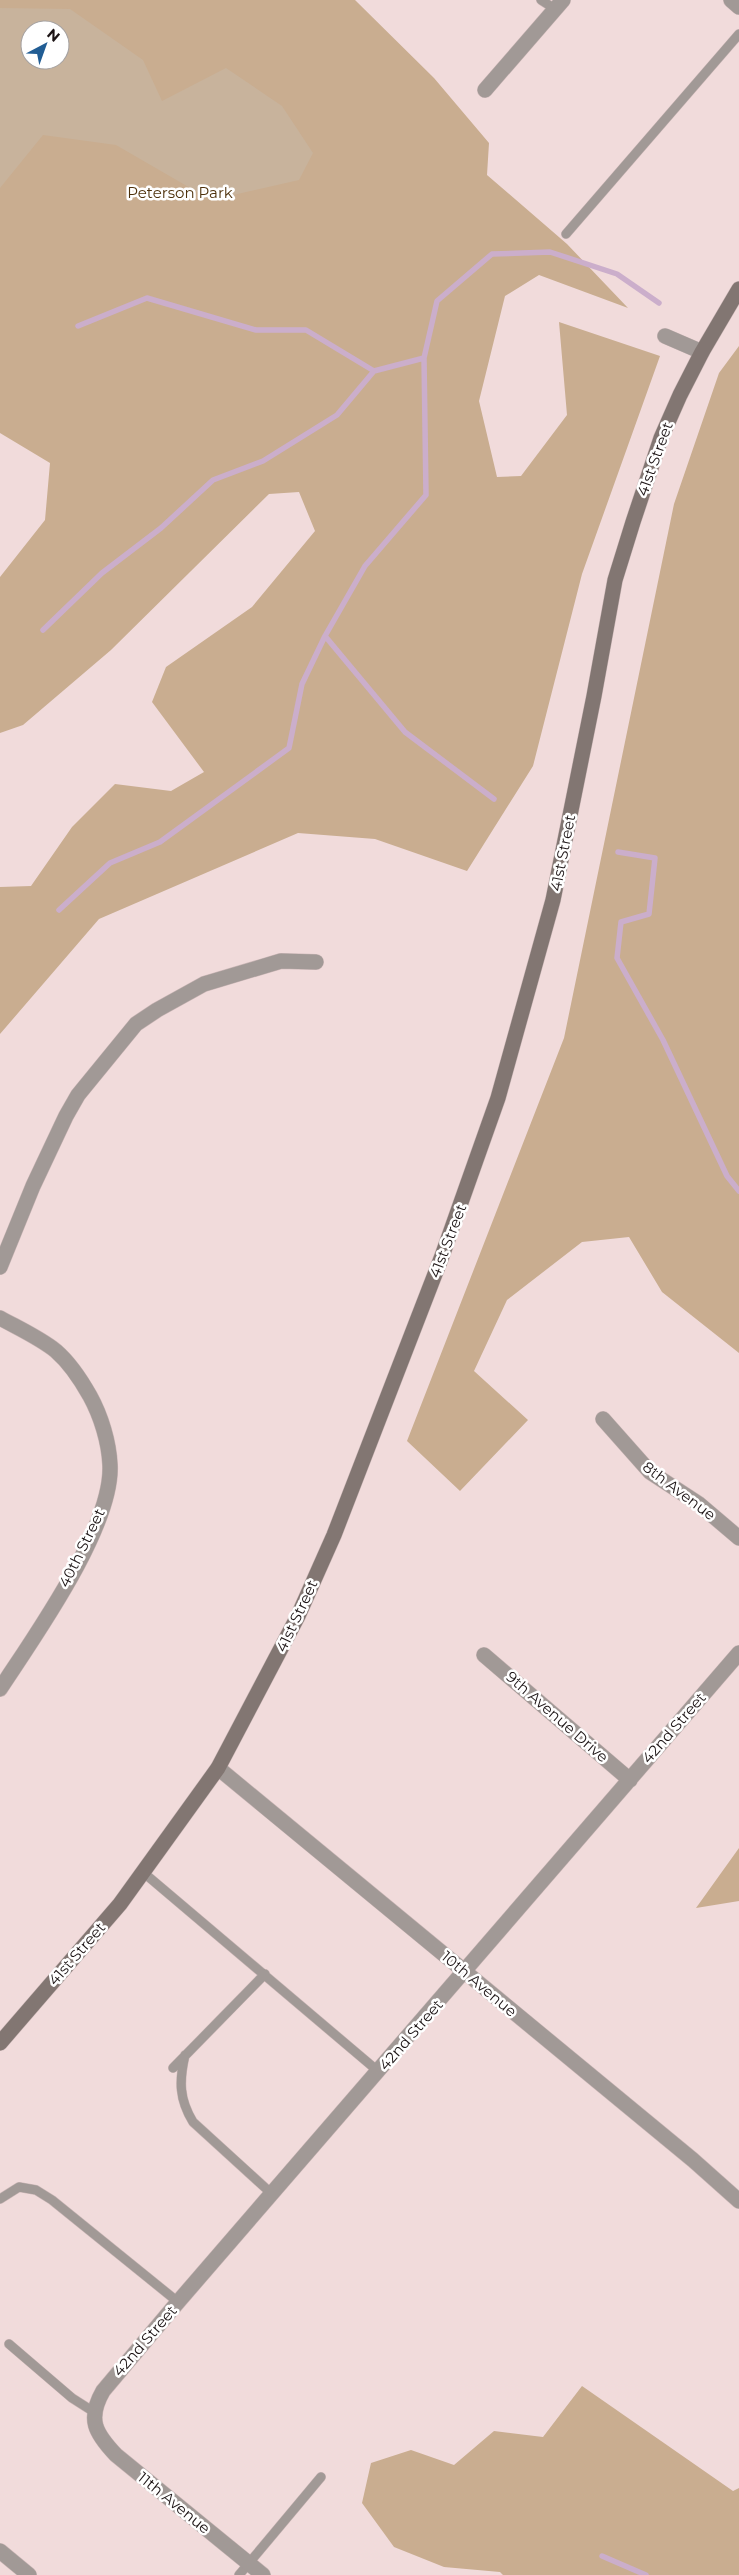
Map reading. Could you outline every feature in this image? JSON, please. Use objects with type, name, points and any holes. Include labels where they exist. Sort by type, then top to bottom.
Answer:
[{"type":"street","points":[[731,0],[739,7]]},
{"type":"street","points":[[485,90],[559,4]]},
{"type":"street","name":"41st Street","points":[[0,2044],[144,1873],[218,1768],[298,1616],[334,1535],[476,1166],[498,1098],[553,900],[594,696],[614,580],[661,438],[702,352],[739,289]]},
{"type":"street","points":[[665,336],[702,352]]},
{"type":"street","points":[[0,1267],[33,1186],[66,1116],[94,1074],[136,1024],[204,984],[280,961],[316,962]]},
{"type":"street","name":"40th Street","points":[[0,1318],[56,1351],[77,1373],[96,1406],[104,1431],[110,1466],[103,1508],[86,1546],[68,1581],[0,1689]]},
{"type":"street","name":"8th Avenue","points":[[603,1419],[650,1472],[699,1504],[739,1538]]},
{"type":"street","name":"42nd Street","points":[[94,2417],[103,2390],[380,2072],[739,1653]]},
{"type":"street","name":"9th Avenue Drive","points":[[484,1655],[630,1780]]},
{"type":"street","name":"10th Avenue","points":[[218,1768],[739,2201]]},
{"type":"street","name":"11th Avenue","points":[[94,2417],[104,2443],[116,2455],[244,2569],[263,2575]]},
{"type":"street","points":[[0,2551],[29,2575]]},
{"type":"lane","points":[[541,0],[559,4]]},
{"type":"lane","points":[[566,234],[739,34]]},
{"type":"lane","points":[[144,1873],[380,2072]]},
{"type":"lane","points":[[173,2068],[265,1974]]},
{"type":"lane","points":[[185,2056],[180,2078],[181,2091],[184,2107],[193,2122],[272,2194]]},
{"type":"lane","points":[[0,2199],[19,2187],[36,2190],[52,2200],[178,2302]]},
{"type":"lane","points":[[9,2344],[94,2417]]},
{"type":"lane","points":[[244,2569],[321,2477]]},
{"type":"green space","name":"Peterson Park","points":[[0,0],[306,0],[439,122],[0,404]]},
{"type":"green space","points":[[0,0],[355,0],[434,78],[489,143],[487,175],[567,244],[628,308],[539,275],[505,296],[479,401],[497,477],[521,476],[567,415],[559,322],[660,356],[582,574],[533,766],[467,871],[375,839],[298,833],[99,919],[0,1034],[0,887],[31,886],[72,827],[115,784],[171,791],[204,772],[152,702],[166,667],[252,607],[315,531],[299,492],[269,494],[111,650],[23,725],[0,733],[0,577],[45,520],[50,463],[0,433],[0,188],[43,135],[116,145],[211,200],[299,180],[313,153],[282,106],[226,68],[162,101],[143,60],[70,9],[0,8]]},
{"type":"green space","points":[[739,346],[739,1353],[662,1292],[629,1237],[582,1242],[507,1300],[474,1371],[528,1420],[460,1491],[407,1441],[564,1038],[674,504],[719,373]]},
{"type":"green space","points":[[739,1848],[739,1901],[696,1908]]},
{"type":"green space","points":[[582,2386],[733,2491],[739,2488],[739,2575],[503,2575],[500,2572],[444,2567],[394,2547],[362,2503],[371,2463],[411,2450],[454,2465],[494,2431],[543,2437]]},
{"type":"waterway","points":[[59,910],[110,863],[160,842],[289,748],[302,684],[325,636],[365,566],[426,495],[424,358],[437,301],[492,254],[550,252],[617,274],[659,303]]},
{"type":"waterway","points":[[78,326],[147,298],[256,330],[306,330],[374,371],[424,358]]},
{"type":"waterway","points":[[43,630],[102,573],[161,528],[213,480],[263,461],[337,415],[374,371]]},
{"type":"waterway","points":[[325,636],[405,732],[494,799]]},
{"type":"waterway","points":[[618,852],[655,858],[649,914],[621,922],[617,958],[663,1040],[727,1176],[739,1191]]},
{"type":"waterway","points":[[602,2556],[646,2575]]}]
